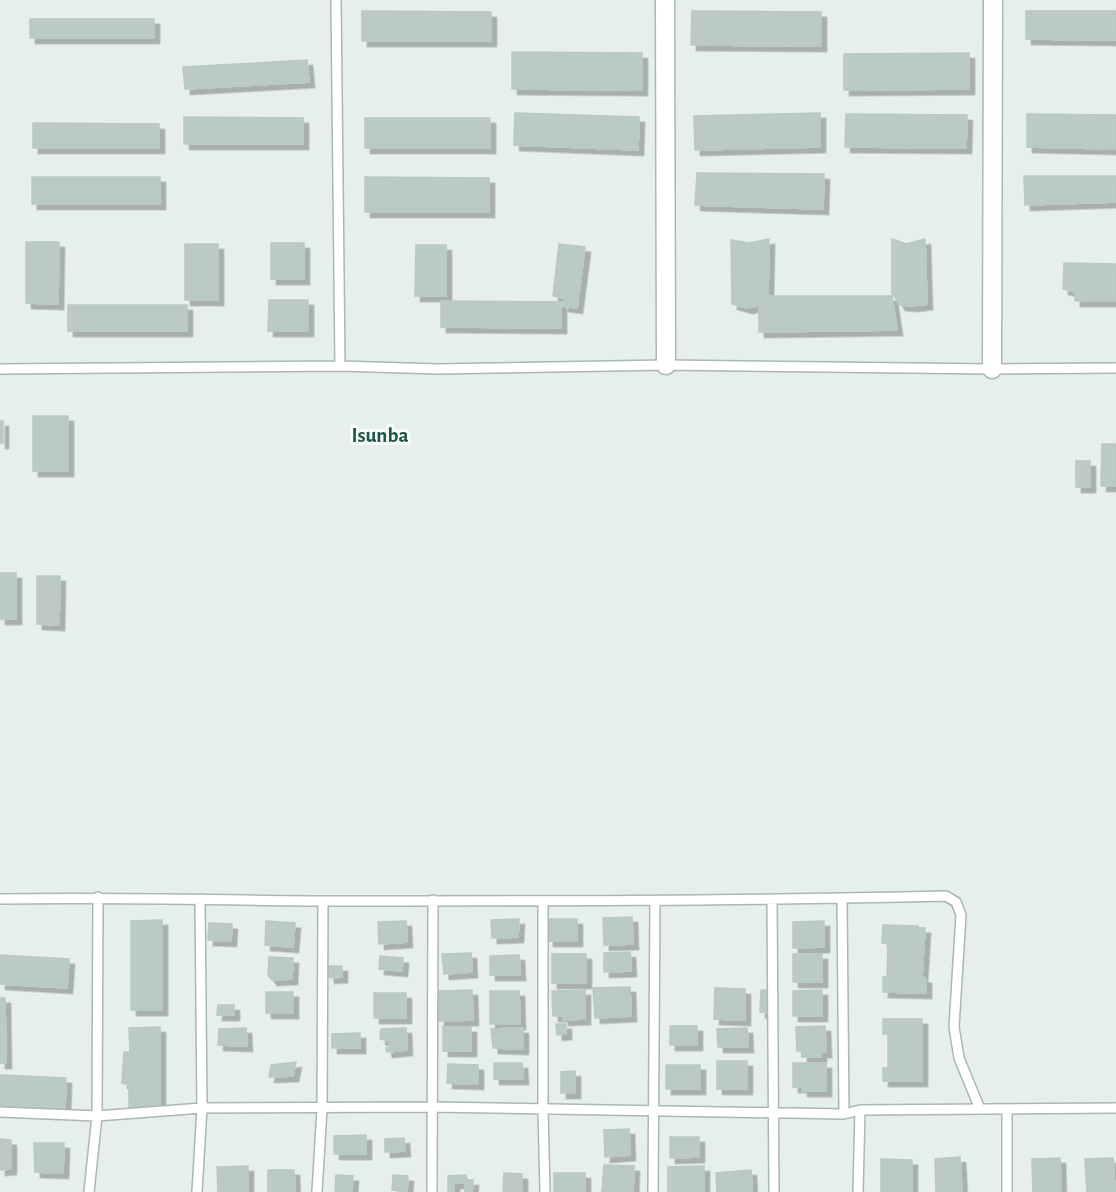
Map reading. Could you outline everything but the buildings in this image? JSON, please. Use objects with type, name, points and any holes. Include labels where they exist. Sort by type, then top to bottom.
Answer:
[{"type":"street","points":[[665,0],[666,365]]},
{"type":"street","points":[[992,369],[993,0]]},
{"type":"lane","points":[[336,0],[340,366]]},
{"type":"lane","points":[[0,369],[340,366],[438,369],[666,365],[992,369],[1116,368]]},
{"type":"lane","points":[[0,899],[98,897],[323,901],[655,901],[946,896],[956,902],[961,915],[954,1027],[959,1058],[980,1109]]},
{"type":"lane","points":[[89,1192],[97,1116],[98,897]]},
{"type":"lane","points":[[842,898],[844,1114]]},
{"type":"lane","points":[[198,1192],[202,1108],[200,899]]},
{"type":"lane","points":[[432,1192],[433,900]]},
{"type":"lane","points":[[772,900],[774,1192]]},
{"type":"lane","points":[[317,1192],[322,1109],[323,901]]},
{"type":"lane","points":[[543,901],[545,1192]]},
{"type":"lane","points":[[653,1192],[655,901]]},
{"type":"lane","points":[[0,1112],[97,1116],[202,1108],[431,1107],[774,1111],[844,1114],[860,1110],[1116,1108]]},
{"type":"lane","points":[[858,1192],[860,1110]]},
{"type":"lane","points":[[1006,1110],[1007,1192]]},
{"type":"district","name":"Isunba","points":[[380,435]]}]
